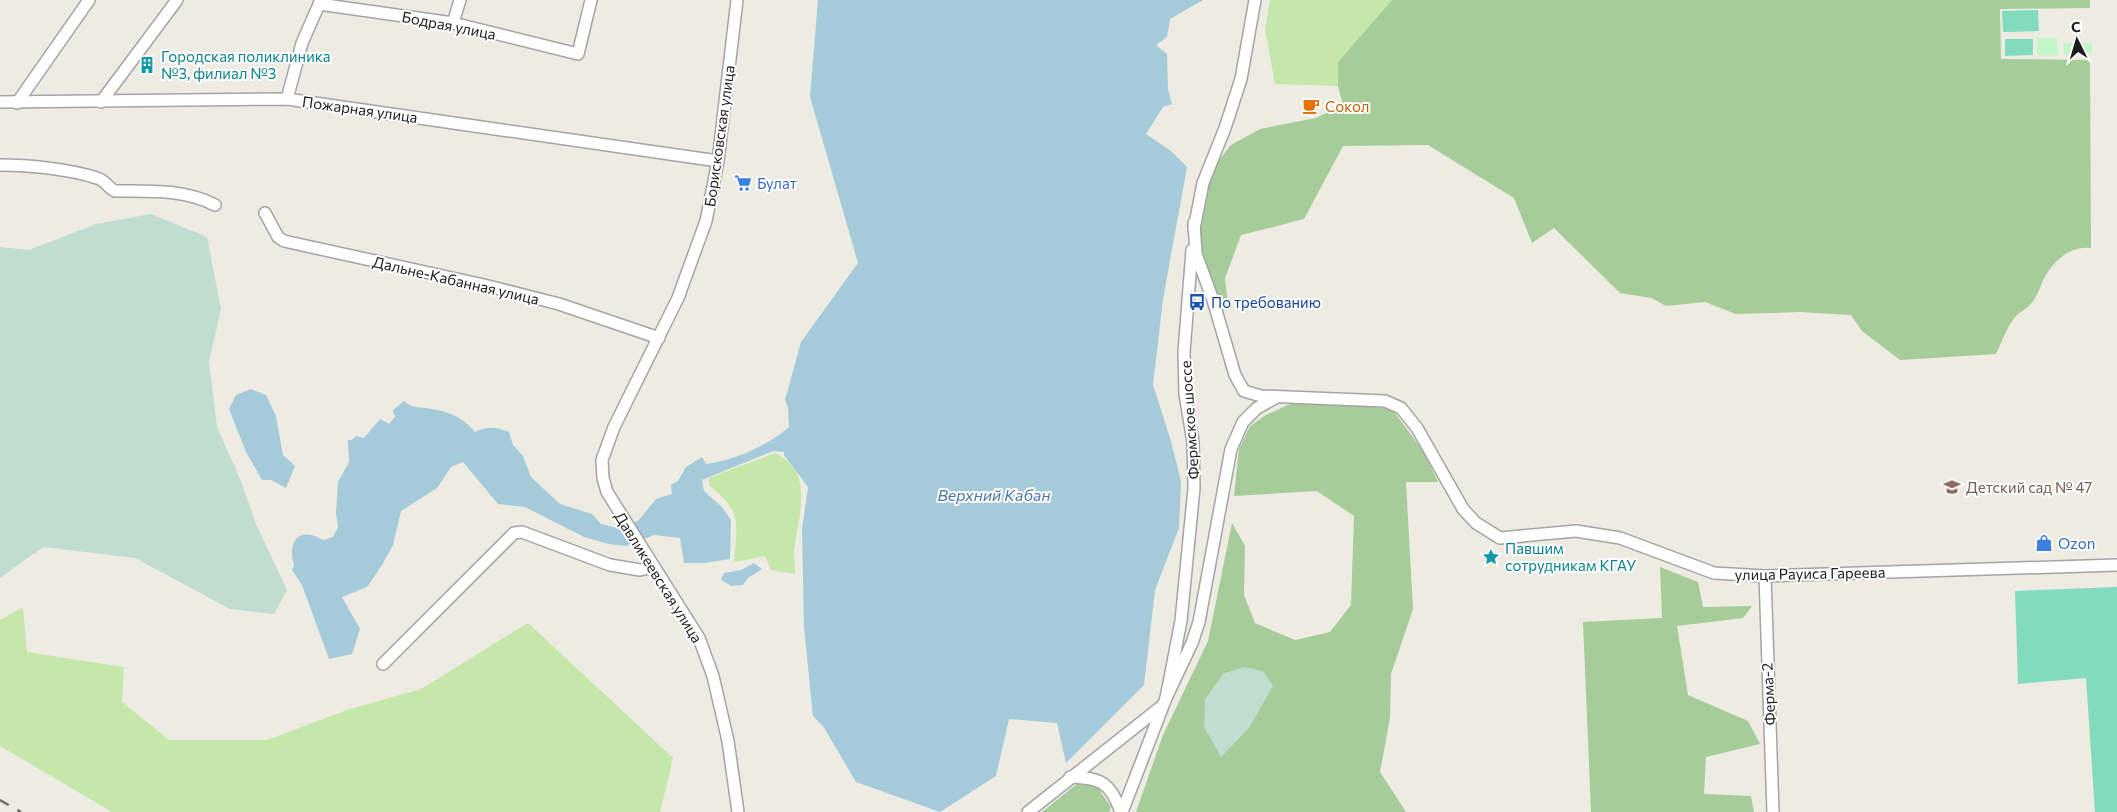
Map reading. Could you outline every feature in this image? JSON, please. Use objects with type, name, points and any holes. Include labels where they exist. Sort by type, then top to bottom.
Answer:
[{"type":"street","points":[[17,102],[89,0]]},
{"type":"street","points":[[101,102],[177,0]]},
{"type":"street","points":[[453,23],[460,0]]},
{"type":"street","name":"Бодрая улица","points":[[320,2],[453,23],[578,54],[591,0]]},
{"type":"street","name":"Борисковская улица","points":[[602,460],[614,427],[678,298],[706,221],[718,161],[737,0]]},
{"type":"street","name":"Фермское шоссе","points":[[1028,812],[1165,701],[1181,621],[1194,488],[1193,442],[1185,394],[1184,352],[1194,224],[1203,183],[1241,79],[1255,0]]},
{"type":"street","points":[[287,99],[302,43],[320,2]]},
{"type":"street","name":"Пожарная улица","points":[[0,102],[287,99],[718,161]]},
{"type":"street","points":[[0,165],[56,170],[105,181],[115,191],[167,192],[203,199],[215,205]]},
{"type":"street","name":"Дальне-Кабанная улица","points":[[265,213],[278,236],[284,241],[484,285],[559,304],[659,338]]},
{"type":"street","name":"улица Рауиса Гареева","points":[[1194,224],[1196,254],[1213,300],[1235,375],[1244,391],[1261,396],[1385,401],[1402,408],[1417,428],[1463,509],[1476,523],[1500,538],[1576,531],[1620,538],[1714,573],[1765,576],[2117,565]]},
{"type":"street","name":"Фермское шоссе","points":[[1122,812],[1165,701],[1192,643],[1199,622],[1231,448],[1243,422],[1257,408],[1279,396]]},
{"type":"street","name":"Давликеевская улица","points":[[602,460],[603,478],[607,492],[622,519],[675,597],[699,638],[713,676],[728,741],[738,812]]},
{"type":"street","points":[[384,664],[514,533],[522,532],[610,565],[640,570],[653,567]]},
{"type":"street","name":"Ферма-2","points":[[1765,576],[1773,812]]},
{"type":"street","points":[[1070,777],[1090,778],[1103,783],[1115,795],[1122,812]]},
{"type":"green space","points":[[1270,0],[1392,0],[1338,62],[1338,86],[1275,84],[1265,29]]},
{"type":"green space","points":[[1392,0],[2090,0],[2090,8],[2000,9],[2001,59],[2090,60],[2091,248],[2076,249],[2057,261],[2047,273],[2031,303],[2010,324],[1996,354],[1900,360],[1862,331],[1851,315],[1800,312],[1736,314],[1705,302],[1666,306],[1652,298],[1620,293],[1554,228],[1532,243],[1514,198],[1428,145],[1343,146],[1304,219],[1241,235],[1225,278],[1228,304],[1220,314],[1202,255],[1199,223],[1209,184],[1219,160],[1231,145],[1260,129],[1316,118],[1343,105],[1338,86],[1338,62]]},
{"type":"green space","points":[[2038,10],[2039,31],[2003,32],[2002,11]]},
{"type":"green space","points":[[2037,38],[2057,38],[2058,55],[2037,55]]},
{"type":"green space","points":[[2005,39],[2033,39],[2033,55],[2005,56]]},
{"type":"green space","points":[[2063,43],[2092,43],[2092,53],[2064,54]]},
{"type":"green space","points":[[151,214],[207,237],[221,309],[209,362],[217,427],[241,481],[256,524],[287,590],[274,614],[230,609],[135,558],[43,547],[0,578],[0,247],[29,250],[96,224]]},
{"type":"green space","points":[[1332,403],[1392,409],[1423,451],[1438,482],[1406,482],[1413,609],[1391,674],[1390,718],[1380,772],[1406,812],[1136,812],[1163,735],[1208,641],[1232,523],[1245,546],[1244,595],[1255,623],[1295,640],[1330,632],[1351,605],[1354,516],[1317,491],[1234,496],[1239,449],[1250,426],[1266,415],[1290,404]]},
{"type":"green space","points":[[775,453],[788,461],[796,471],[800,483],[801,510],[794,551],[795,574],[771,570],[765,556],[734,562],[736,527],[733,511],[728,503],[709,485],[709,478]]},
{"type":"green space","points":[[1660,567],[1698,582],[1703,607],[1752,606],[1743,618],[1677,626],[1688,695],[1748,721],[1760,744],[1706,757],[1704,794],[1751,796],[1754,812],[1591,812],[1583,622],[1662,618]]},
{"type":"green space","points":[[2117,587],[2117,812],[2095,812],[2086,678],[2018,684],[2015,591]]},
{"type":"green space","points":[[23,607],[27,652],[124,667],[122,702],[169,740],[267,740],[347,710],[421,689],[528,623],[673,758],[660,812],[112,812],[0,746],[0,620]]},
{"type":"green space","points":[[1244,667],[1263,671],[1273,686],[1249,728],[1221,757],[1204,727],[1205,699],[1224,673]]},
{"type":"green space","points":[[1078,783],[1098,788],[1111,807],[1109,812],[1042,812]]},
{"type":"water","name":"Верхний Кабан","points":[[818,0],[1203,0],[1170,19],[1167,37],[1156,45],[1167,54],[1168,90],[1172,104],[1163,107],[1146,134],[1171,151],[1187,167],[1163,299],[1153,385],[1171,441],[1181,481],[1179,528],[1155,590],[1144,685],[1066,763],[1057,723],[1009,719],[996,776],[940,812],[856,782],[823,726],[813,716],[804,627],[802,529],[808,487],[784,455],[784,452],[773,451],[702,480],[704,491],[722,507],[731,520],[730,559],[704,563],[684,563],[680,538],[654,535],[626,546],[609,544],[584,537],[525,507],[498,504],[463,462],[451,467],[437,488],[401,511],[393,545],[367,587],[342,597],[360,629],[352,654],[329,659],[302,585],[292,570],[294,565],[292,549],[297,538],[301,535],[307,535],[323,540],[333,537],[338,527],[336,513],[338,482],[349,462],[348,440],[352,440],[356,436],[364,438],[380,419],[389,424],[395,417],[393,410],[404,401],[414,407],[434,409],[454,415],[470,426],[475,432],[492,428],[509,432],[513,445],[523,456],[531,477],[560,504],[592,514],[601,524],[621,529],[639,520],[656,499],[672,494],[671,485],[678,481],[686,467],[702,457],[706,464],[739,456],[761,446],[789,427],[788,408],[785,400],[801,342],[858,263],[810,97]]},
{"type":"water","points":[[251,389],[266,395],[276,416],[283,455],[295,466],[286,488],[271,480],[262,480],[246,452],[229,409],[236,395]]},
{"type":"water","points":[[754,563],[762,569],[748,578],[743,585],[731,586],[721,580],[724,573],[741,570]]},
{"type":"railway","points":[[0,800],[21,812]]},
{"type":"place","name":"Городская поликлиника №3, филиал №3","points":[[147,65]]},
{"type":"place","name":"Сокол","points":[[1311,106]]},
{"type":"place","name":"Булат","points":[[743,183]]},
{"type":"place","name":"По требованию","points":[[1197,302]]},
{"type":"place","name":"Детский сад № 47","points":[[1952,487]]},
{"type":"place","name":"Ozon","points":[[2044,543]]},
{"type":"place","name":"Павшим сотрудникам КГАУ","points":[[1491,557]]}]
